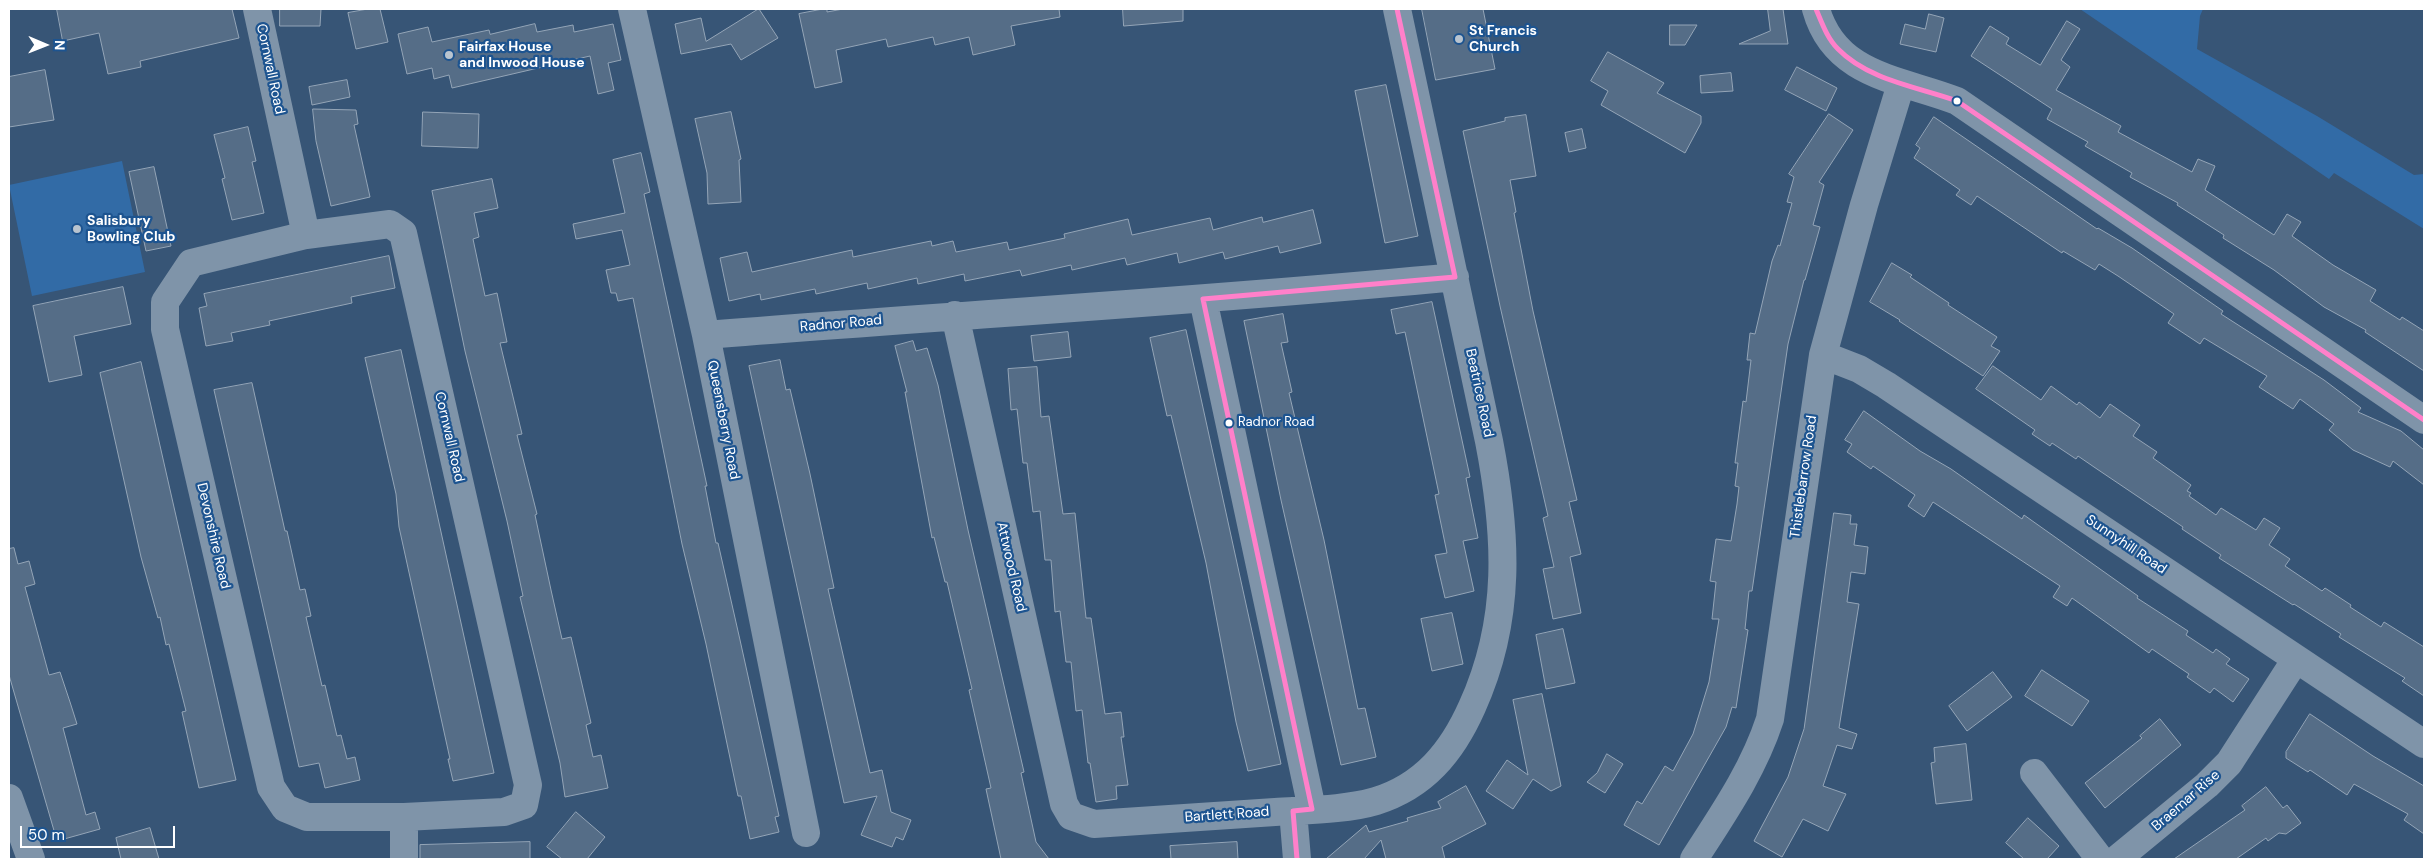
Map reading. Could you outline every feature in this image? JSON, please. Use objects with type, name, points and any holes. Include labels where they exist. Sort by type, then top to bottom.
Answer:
[{"type":"street","name":"Cornwall Road","points":[[257,9],[306,235],[390,224],[403,233],[528,785],[524,805],[504,812],[404,816]]},
{"type":"street","name":"Queensberry Road","points":[[632,9],[706,335],[806,833]]},
{"type":"street","name":"Beatrice Road","points":[[1397,9],[1499,492],[1503,565],[1498,628],[1483,684],[1460,734],[1433,767]]},
{"type":"street","points":[[1816,9],[1825,33],[1833,45],[1845,56],[1875,75],[1957,101],[2424,420]]},
{"type":"street","name":"Thistlebarrow Road","points":[[1694,859],[1745,778],[1760,750],[1770,719],[1823,355],[1864,205],[1901,84]]},
{"type":"street","name":"Devonshire Road","points":[[306,235],[191,264],[165,302],[165,329],[271,787],[285,808],[306,817],[404,816]]},
{"type":"street","name":"Radnor Road","points":[[706,335],[955,315],[1203,299],[1455,277]]},
{"type":"street","points":[[1203,299],[1302,810],[1297,859]]},
{"type":"street","name":"Attwood Road","points":[[955,315],[1064,804],[1071,816]]},
{"type":"street","name":"Sunnyhill Road","points":[[1823,355],[1860,369],[1886,385],[2424,744]]},
{"type":"street","name":"Braemar Rise","points":[[2116,859],[2207,785],[2229,763],[2296,659]]},
{"type":"street","name":"Bartlett Road","points":[[1071,816],[1094,824],[1302,810],[1375,801],[1396,793],[1433,767]]},
{"type":"street","points":[[2034,773],[2100,859]]},
{"type":"street","points":[[9,798],[31,859]]},
{"type":"street","points":[[404,816],[404,859]]},
{"type":"shaded area","points":[[2080,9],[2203,9],[2200,16],[2197,49],[2317,116],[2414,175],[2424,174],[2424,229],[2334,173],[2329,179]]},
{"type":"shaded area","name":"Salisbury Bowling Club","points":[[122,161],[145,272],[32,296],[9,185]]},
{"type":"building","points":[[57,9],[232,9],[239,38],[140,61],[141,67],[108,74],[99,33],[63,41]]},
{"type":"building","points":[[280,9],[321,9],[320,26],[280,26]]},
{"type":"building","points":[[380,9],[388,42],[356,49],[348,13]]},
{"type":"building","points":[[759,9],[778,38],[741,60],[731,44],[681,54],[675,24],[701,18],[706,41]]},
{"type":"building","points":[[827,9],[827,12],[843,9],[1059,9],[1060,17],[1011,26],[1015,45],[973,55],[969,37],[935,45],[933,37],[888,47],[886,39],[836,50],[842,82],[815,88],[799,14]]},
{"type":"building","points":[[1123,9],[1183,9],[1183,21],[1124,26]]},
{"type":"building","name":"St Francis Church","points":[[1422,9],[1483,9],[1495,69],[1436,80]]},
{"type":"building","points":[[1768,9],[1783,9],[1788,44],[1739,44],[1770,31]]},
{"type":"building","points":[[1929,14],[1944,18],[1936,52],[1900,44],[1905,24],[1925,29]]},
{"type":"building","points":[[2067,21],[2080,29],[2061,60],[2070,67],[2056,90],[2121,126],[2118,132],[2192,172],[2198,159],[2215,166],[2205,190],[2274,235],[2287,214],[2301,222],[2292,236],[2333,265],[2376,290],[2370,301],[2400,320],[2402,317],[2424,331],[2424,371],[2365,332],[2366,330],[2324,307],[2274,270],[2223,238],[2224,235],[2177,205],[2178,203],[2130,177],[2132,173],[2085,146],[2088,142],[2047,119],[2052,109],[1971,56],[1990,26],[2009,38],[2006,44],[2040,65]]},
{"type":"building","points":[[535,24],[537,32],[573,25],[574,32],[613,24],[621,60],[608,63],[614,90],[598,94],[590,56],[452,88],[449,75],[434,79],[432,68],[407,74],[398,34],[428,27],[432,42],[489,30],[490,34]]},
{"type":"building","points":[[1670,25],[1697,25],[1685,45],[1670,45]]},
{"type":"building","points":[[1608,52],[1664,83],[1657,93],[1701,116],[1701,123],[1685,153],[1601,105],[1608,91],[1591,81]]},
{"type":"building","points":[[1797,67],[1837,88],[1826,111],[1785,90]]},
{"type":"building","points":[[45,70],[54,120],[9,127],[9,77]]},
{"type":"building","points":[[1731,73],[1733,91],[1701,93],[1700,76]]},
{"type":"building","points":[[347,80],[350,97],[312,105],[309,87]]},
{"type":"building","points":[[1386,85],[1418,236],[1385,243],[1355,91]]},
{"type":"building","points":[[313,109],[356,110],[358,124],[354,125],[370,197],[331,206],[316,141]]},
{"type":"building","points":[[423,112],[479,114],[478,148],[422,146]]},
{"type":"building","points":[[731,112],[741,159],[739,160],[741,202],[708,204],[707,173],[695,119]]},
{"type":"building","points":[[1829,114],[1853,130],[1819,182],[1824,185],[1813,225],[1820,227],[1788,344],[1752,591],[1749,591],[1745,629],[1748,630],[1736,708],[1732,707],[1726,727],[1659,845],[1624,825],[1637,801],[1642,804],[1665,766],[1673,771],[1693,734],[1709,682],[1719,619],[1712,619],[1716,582],[1710,581],[1716,539],[1731,541],[1737,504],[1739,487],[1735,486],[1738,463],[1735,463],[1743,401],[1746,402],[1751,360],[1747,360],[1750,333],[1755,334],[1772,261],[1778,245],[1780,246],[1792,203],[1787,202],[1794,177],[1789,174]]},
{"type":"building","points":[[1526,115],[1536,176],[1510,180],[1516,212],[1514,213],[1533,311],[1577,500],[1569,502],[1581,554],[1570,557],[1581,613],[1553,619],[1543,569],[1554,567],[1543,518],[1548,516],[1500,306],[1463,131],[1505,121],[1505,118]]},
{"type":"building","points":[[1934,117],[2097,229],[2132,248],[2223,311],[2221,314],[2324,380],[2361,408],[2358,412],[2401,431],[2424,450],[2424,485],[2393,461],[2390,467],[2353,450],[2329,430],[2334,424],[2300,399],[2293,409],[2259,387],[2267,376],[2204,338],[2200,344],[2168,323],[2174,314],[2099,264],[2095,270],[2063,251],[2062,253],[1977,196],[1971,205],[1956,195],[1960,190],[1914,158],[1920,148],[1916,145]]},
{"type":"building","points":[[248,127],[256,161],[252,162],[264,213],[232,220],[222,179],[225,178],[214,135]]},
{"type":"building","points":[[1582,129],[1586,148],[1569,152],[1565,133]]},
{"type":"building","points":[[641,153],[650,192],[644,194],[707,486],[705,486],[716,543],[718,543],[779,816],[775,817],[779,832],[750,839],[741,796],[738,796],[706,644],[682,544],[633,298],[618,301],[616,293],[611,293],[606,270],[630,265],[622,230],[576,239],[573,224],[625,213],[613,160]]},
{"type":"building","points":[[154,167],[171,246],[146,251],[129,172]]},
{"type":"building","points":[[492,179],[498,208],[474,213],[479,237],[473,239],[485,296],[497,293],[507,342],[500,343],[522,434],[517,435],[537,514],[535,515],[551,590],[562,639],[571,637],[591,723],[586,725],[593,757],[601,755],[608,788],[565,797],[560,763],[520,597],[523,596],[507,521],[465,351],[432,191]]},
{"type":"building","points":[[1313,210],[1321,243],[1280,253],[1278,246],[1225,259],[1223,252],[1179,263],[1177,253],[1127,265],[1125,258],[1072,270],[1071,265],[1022,276],[1020,270],[965,281],[964,274],[918,284],[917,278],[868,289],[867,283],[816,294],[815,289],[761,300],[760,294],[729,301],[720,258],[747,252],[752,272],[852,250],[853,257],[931,241],[932,246],[953,241],[956,252],[1007,242],[1009,250],[1065,238],[1064,234],[1128,219],[1132,235],[1210,218],[1213,230],[1262,217],[1263,222]]},
{"type":"building","points":[[389,256],[395,288],[351,297],[352,303],[269,321],[270,325],[231,333],[233,341],[206,346],[199,308],[207,306],[204,294]]},
{"type":"building","points":[[1892,263],[1912,275],[1910,277],[1949,303],[1948,305],[1997,337],[1991,346],[2000,351],[1983,376],[1870,302]]},
{"type":"building","points":[[123,287],[131,324],[74,336],[82,375],[49,382],[33,306]]},
{"type":"building","points":[[1432,302],[1470,477],[1466,478],[1478,538],[1463,541],[1474,591],[1445,598],[1435,555],[1447,553],[1435,495],[1439,494],[1405,332],[1396,334],[1391,310]]},
{"type":"building","points":[[1283,314],[1288,342],[1281,343],[1292,392],[1289,393],[1324,540],[1358,709],[1365,708],[1376,757],[1341,765],[1281,500],[1244,321]]},
{"type":"building","points":[[1186,330],[1281,764],[1248,771],[1236,722],[1206,563],[1171,415],[1167,416],[1150,338]]},
{"type":"building","points":[[1068,332],[1071,357],[1034,361],[1031,336]]},
{"type":"building","points":[[913,341],[916,351],[927,348],[938,385],[968,530],[1024,772],[1021,773],[1036,842],[1049,859],[1001,859],[986,789],[991,788],[969,690],[972,689],[947,582],[945,582],[934,537],[932,538],[905,392],[907,392],[895,346]]},
{"type":"building","points":[[401,350],[494,773],[453,781],[448,759],[450,759],[399,527],[396,494],[365,358]]},
{"type":"building","points":[[780,360],[786,390],[790,389],[810,474],[834,588],[828,589],[870,773],[882,770],[891,812],[911,820],[903,840],[896,837],[892,847],[861,835],[877,796],[844,803],[749,366]]},
{"type":"building","points":[[141,362],[236,780],[199,788],[182,712],[186,711],[169,644],[166,645],[160,617],[158,618],[141,557],[100,373]]},
{"type":"building","points":[[1993,366],[2041,400],[2051,386],[2077,405],[2079,402],[2100,418],[2110,404],[2140,425],[2133,436],[2157,452],[2153,458],[2191,485],[2187,491],[2191,493],[2189,496],[2216,515],[2221,508],[2256,530],[2264,518],[2280,528],[2269,545],[2290,559],[2285,566],[2322,591],[2325,588],[2381,627],[2384,622],[2424,647],[2424,696],[2402,681],[2405,678],[2339,637],[2341,634],[2219,558],[2221,555],[2182,529],[2183,527],[2078,456],[2076,459],[2052,443],[2050,446],[2032,434],[2035,430],[1976,389]]},
{"type":"building","points":[[1037,367],[1041,417],[1049,416],[1063,514],[1075,513],[1086,618],[1091,618],[1105,714],[1121,712],[1124,737],[1121,737],[1128,785],[1116,786],[1117,799],[1096,802],[1090,763],[1088,763],[1082,710],[1076,711],[1071,662],[1066,662],[1060,611],[1055,612],[1051,560],[1045,560],[1040,511],[1033,512],[1027,463],[1023,463],[1017,409],[1011,410],[1008,369]]},
{"type":"building","points":[[252,383],[300,590],[305,589],[311,616],[306,617],[322,686],[325,685],[337,736],[341,735],[347,759],[355,757],[360,780],[325,788],[319,763],[299,767],[214,390]]},
{"type":"building","points":[[1864,411],[2022,519],[2024,515],[2138,596],[2137,598],[2188,631],[2186,635],[2213,653],[2216,649],[2230,659],[2226,664],[2249,679],[2233,702],[2214,688],[2210,693],[2187,677],[2189,674],[2152,649],[2149,653],[2072,598],[2067,606],[2053,597],[2060,586],[1933,502],[1924,517],[1908,506],[1915,495],[1873,466],[1871,469],[1847,452],[1852,444],[1845,440]]},
{"type":"building","points":[[1834,513],[1851,515],[1850,524],[1857,524],[1854,545],[1868,547],[1865,574],[1851,572],[1847,602],[1859,604],[1839,728],[1857,734],[1852,749],[1837,745],[1823,786],[1846,794],[1828,831],[1803,819],[1782,857],[1754,841],[1788,777],[1804,729]]},
{"type":"building","points":[[14,548],[18,564],[29,561],[35,584],[25,587],[49,675],[60,672],[77,724],[63,728],[86,815],[95,812],[100,829],[57,841],[9,675],[9,549]]},
{"type":"building","points":[[1452,613],[1463,664],[1432,671],[1421,619]]},
{"type":"building","points":[[1563,629],[1575,683],[1546,689],[1536,635]]},
{"type":"building","points":[[2042,670],[2089,701],[2072,726],[2025,696]]},
{"type":"building","points":[[1993,672],[2012,697],[1967,731],[1949,706]]},
{"type":"building","points":[[1542,694],[1561,786],[1551,791],[1533,779],[1513,809],[1486,791],[1507,760],[1528,775],[1513,700]]},
{"type":"building","points":[[2310,714],[2373,756],[2424,786],[2424,834],[2404,820],[2408,814],[2354,784],[2347,795],[2310,770],[2308,772],[2286,758],[2286,752]]},
{"type":"building","points":[[2160,719],[2181,745],[2105,808],[2085,783],[2142,738],[2140,736]]},
{"type":"building","points":[[1966,744],[1972,800],[1936,804],[1931,763],[1935,762],[1934,748]]},
{"type":"building","points":[[1607,754],[1623,764],[1605,793],[1587,782],[1597,773]]},
{"type":"building","points":[[1466,786],[1486,824],[1442,847],[1445,859],[1386,859],[1381,840],[1364,859],[1326,859],[1366,825],[1369,832],[1408,821],[1407,818],[1441,808],[1438,802]]},
{"type":"building","points":[[2266,787],[2283,808],[2287,805],[2301,823],[2286,834],[2279,833],[2268,841],[2266,838],[2236,859],[2174,859],[2245,810],[2242,806]]},
{"type":"building","points":[[576,812],[605,837],[587,859],[562,859],[547,847]]},
{"type":"building","points":[[2028,818],[2059,846],[2047,859],[2024,859],[2006,843]]},
{"type":"building","points":[[150,828],[159,859],[121,859],[116,838]]},
{"type":"building","points":[[530,842],[530,859],[420,859],[420,845]]},
{"type":"building","points":[[1237,842],[1238,859],[1171,859],[1170,846]]},
{"type":"transit line","points":[[1297,859],[1293,811],[1312,809],[1203,299],[1455,277],[1397,9]]},
{"type":"transit line","points":[[1816,9],[1831,40],[1850,60],[1894,81],[1957,101],[2424,420]]},
{"type":"place","name":"St Francis Church","points":[[1459,39]]},
{"type":"place","name":"Fairfax House and Inwood House","points":[[449,55]]},
{"type":"place","name":"Salisbury Bowling Club","points":[[77,229]]},
{"type":"place","name":"Radnor Road","points":[[1229,423]]}]
